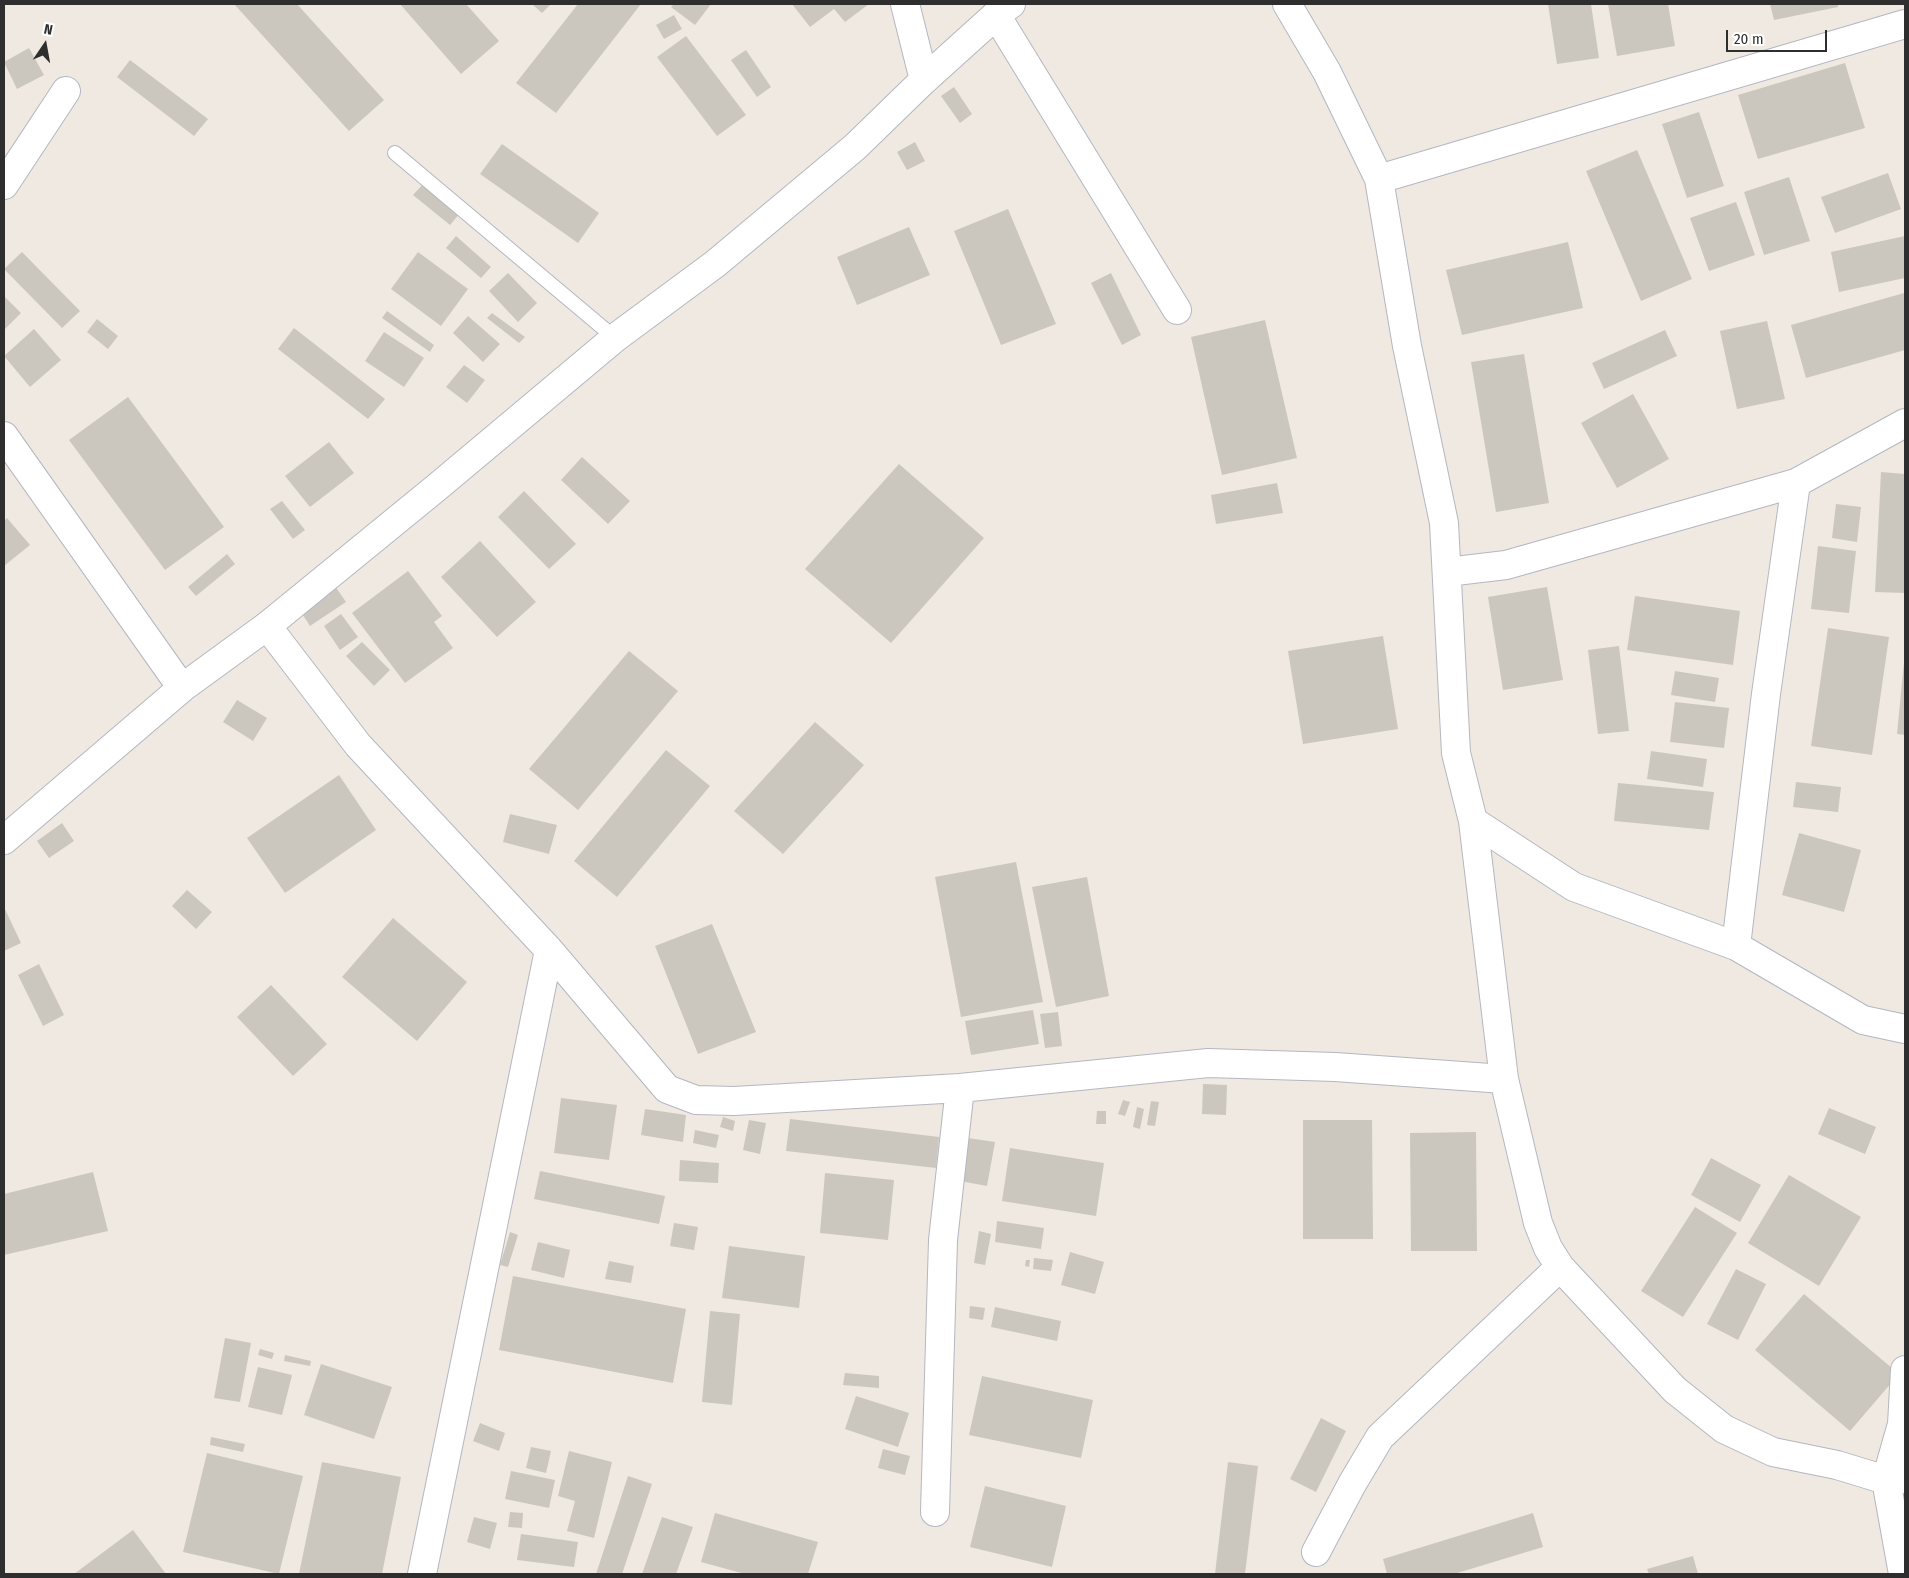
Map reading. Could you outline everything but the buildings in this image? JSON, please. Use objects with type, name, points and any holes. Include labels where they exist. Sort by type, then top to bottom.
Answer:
[{"type":"street","points":[[905,4],[924,80]]},
{"type":"street","points":[[1287,4],[1327,72],[1379,179],[1407,346],[1444,523],[1456,753],[1473,821],[1504,1079],[1538,1224],[1548,1248],[1560,1267],[1675,1390],[1724,1429],[1773,1452],[1896,1479]]},
{"type":"street","points":[[4,840],[182,688],[267,626],[615,338],[745,240],[855,147],[924,80],[1004,9],[1177,310]]},
{"type":"street","points":[[1379,179],[1905,24]]},
{"type":"street","points":[[4,185],[66,91]]},
{"type":"street","points":[[1447,572],[1506,565],[1796,484],[1905,423]]},
{"type":"street","points":[[4,436],[182,688]]},
{"type":"street","points":[[1736,946],[1766,694],[1796,484]]},
{"type":"street","points":[[267,626],[358,745],[549,950],[668,1089],[696,1100],[734,1101],[960,1088],[1208,1062],[1335,1067],[1504,1079]]},
{"type":"street","points":[[1473,821],[1574,887],[1736,946],[1863,1020],[1905,1029]]},
{"type":"street","points":[[422,1574],[549,950]]},
{"type":"street","points":[[935,1512],[943,1240],[960,1088]]},
{"type":"street","points":[[1316,1552],[1352,1484],[1380,1437],[1560,1267]]},
{"type":"street","points":[[1903,1574],[1896,1479],[1905,1370]]},
{"type":"lane","points":[[395,153],[615,338]]}]
